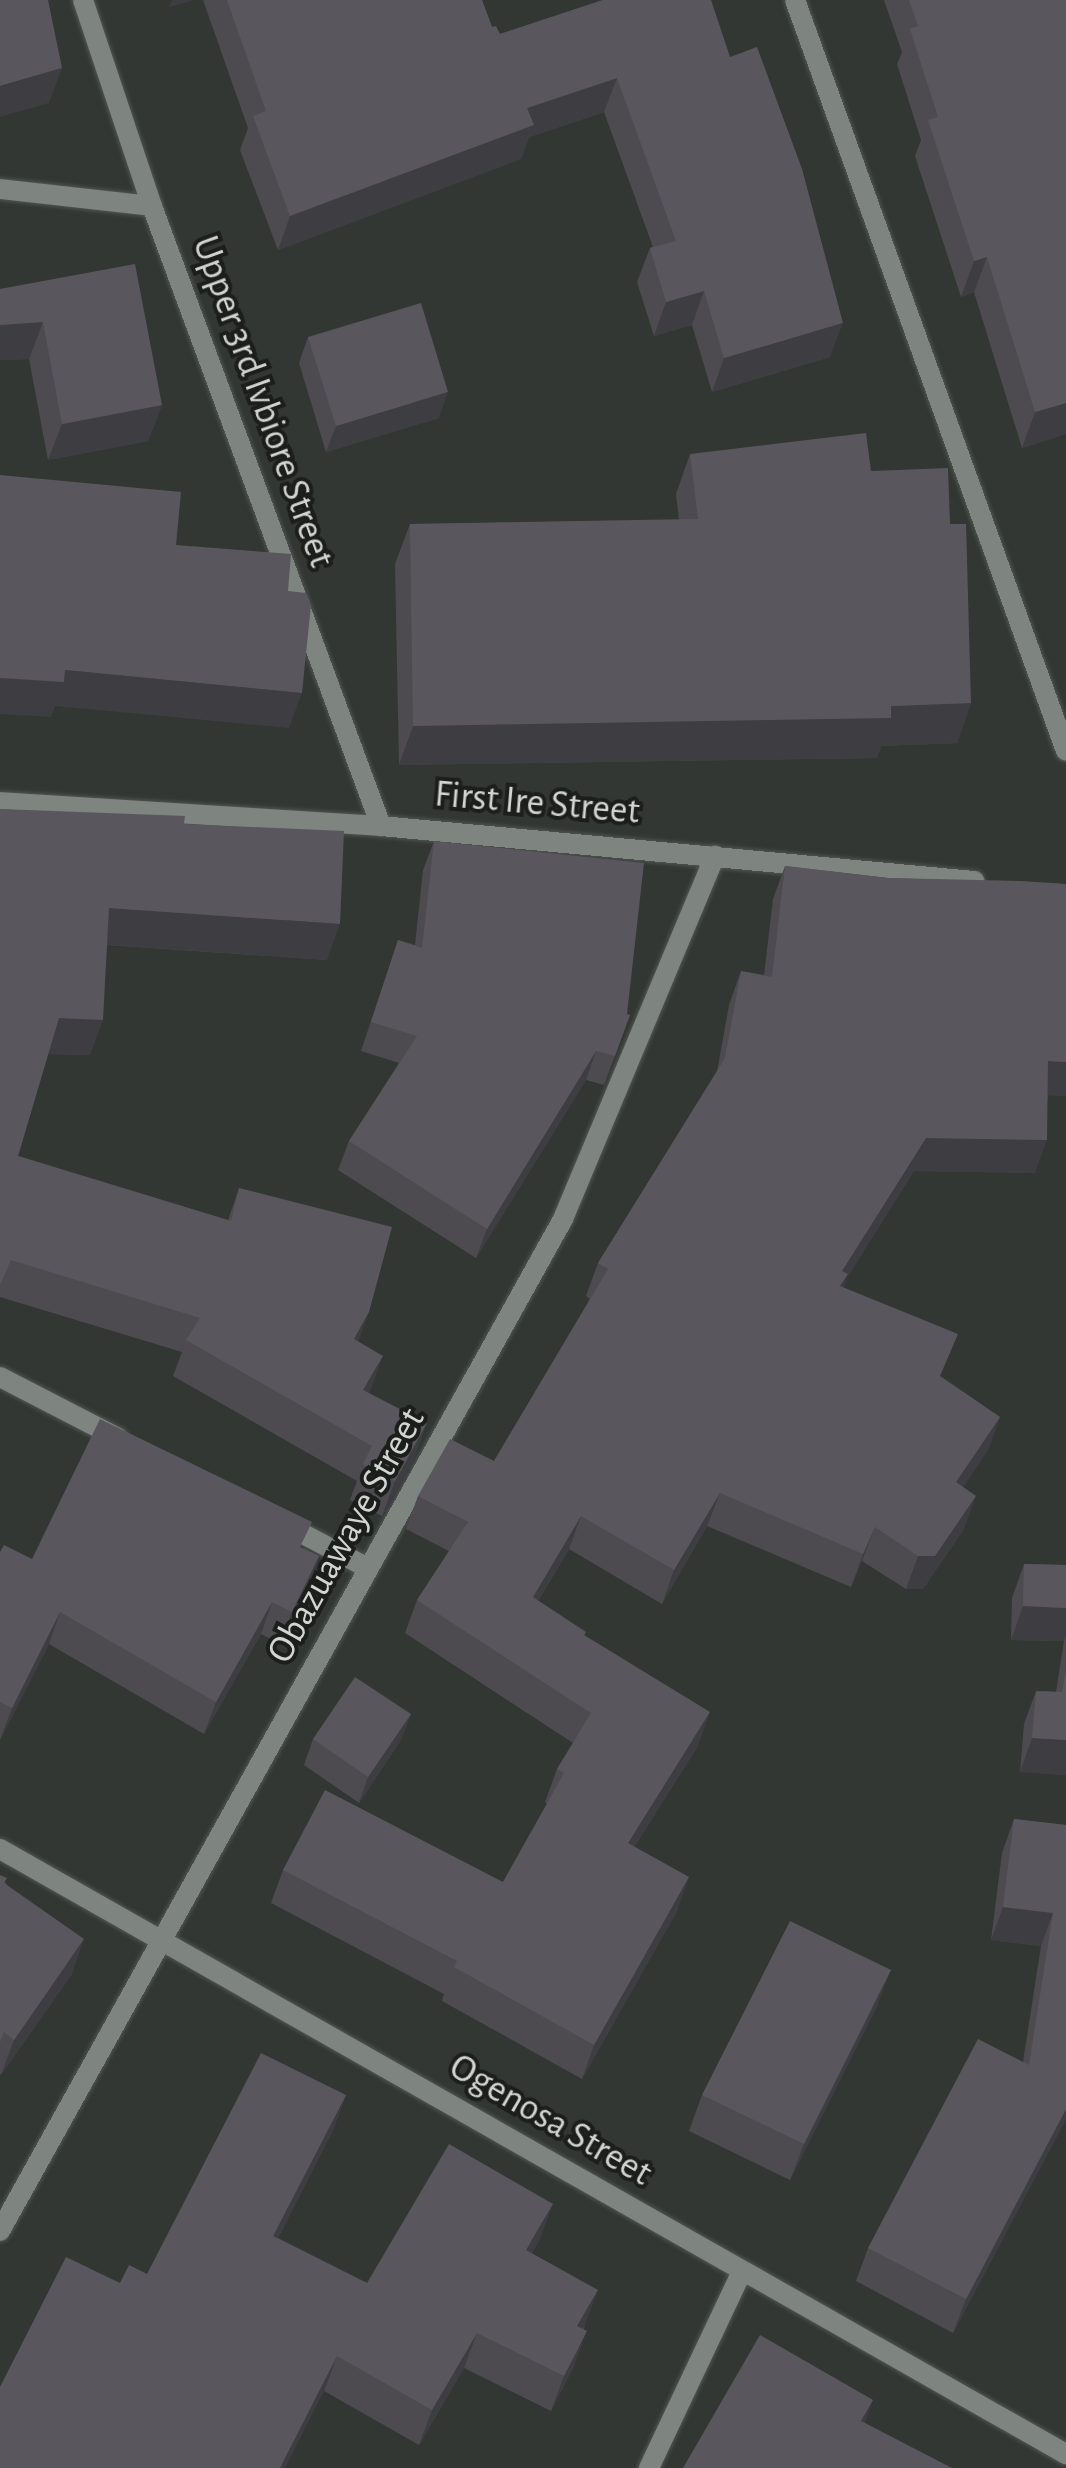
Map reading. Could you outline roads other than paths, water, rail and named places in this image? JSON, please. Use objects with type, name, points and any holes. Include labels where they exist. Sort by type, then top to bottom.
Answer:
[{"type":"street","name":"Upper 3rd Ivbiore Street","points":[[82,0],[152,206],[380,826]]},
{"type":"street","points":[[795,0],[1066,751]]},
{"type":"street","points":[[0,189],[152,206]]},
{"type":"street","name":"First Ire Street","points":[[0,802],[380,826],[988,883]]},
{"type":"street","name":"Obazuawaye Street","points":[[0,2231],[563,1219],[715,856]]},
{"type":"street","points":[[0,1377],[140,1450]]},
{"type":"street","points":[[263,1514],[368,1568]]},
{"type":"street","name":"Ogenosa Street","points":[[0,1850],[1066,2454]]},
{"type":"street","points":[[649,2468],[742,2271]]}]
